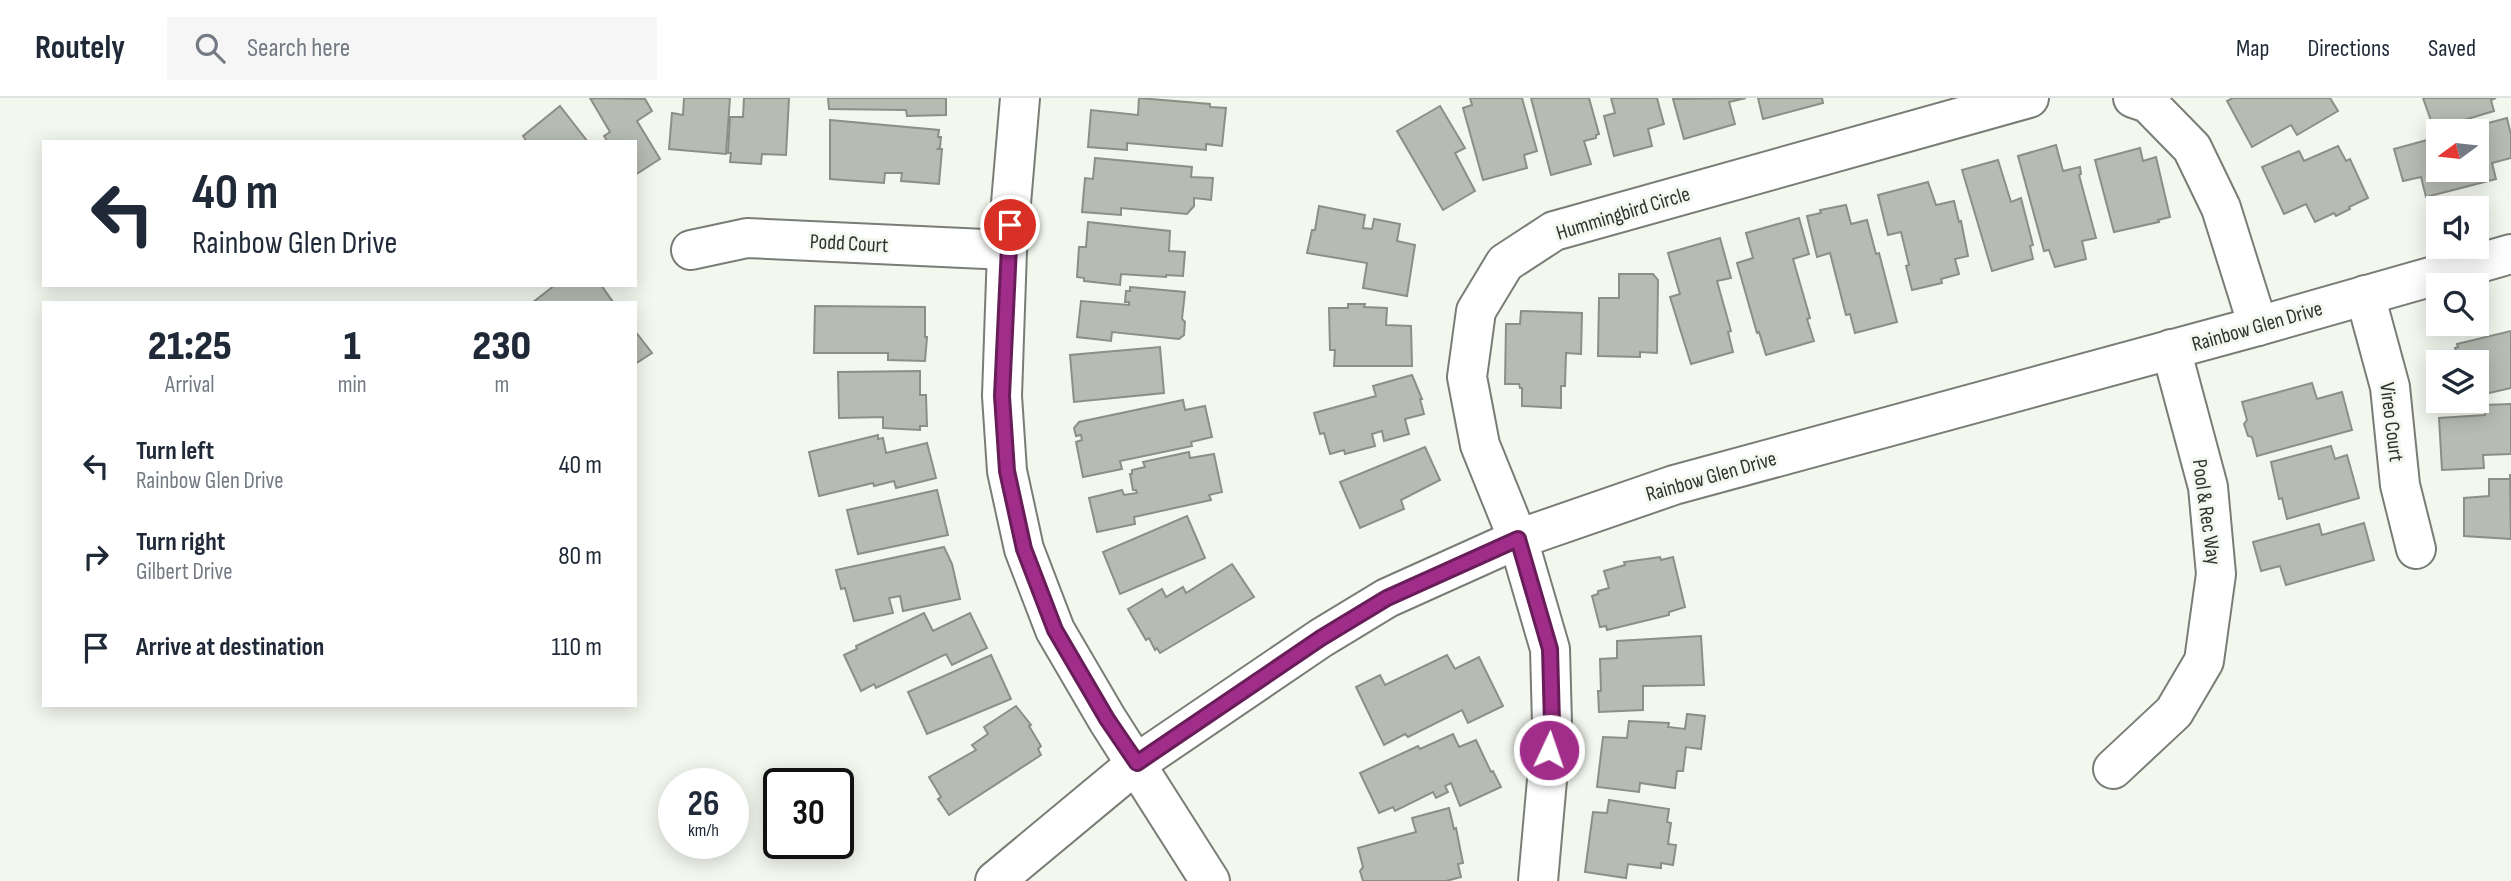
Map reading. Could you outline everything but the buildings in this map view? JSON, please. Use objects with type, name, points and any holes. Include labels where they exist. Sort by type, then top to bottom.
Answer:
[{"type":"street","points":[[1020,98],[1007,250],[1002,396],[1007,471],[1024,549],[1055,630],[1107,719],[1210,881]]},
{"type":"street","name":"Hummingbird Circle","points":[[1538,881],[1552,724],[1550,649],[1518,539],[1480,445],[1467,377],[1476,311],[1505,262],[1554,231],[2029,98]]},
{"type":"street","points":[[2133,98],[2147,103],[2192,148],[2221,208],[2258,326]]},
{"type":"street","name":"Podd Court","points":[[691,250],[747,238],[1007,250]]},
{"type":"street","name":"Rainbow Glen Drive","points":[[995,881],[1137,763],[1321,638],[1387,598],[1518,539],[1674,485],[2511,254]]},
{"type":"street","name":"Vireo Court","points":[[2365,295],[2390,387],[2400,485],[2416,549]]},
{"type":"street","name":"Pool & Rec Way","points":[[2113,769],[2174,712],[2204,661],[2216,574],[2208,486],[2171,349]]},
{"type":"route","points":[[1010,225],[1002,396],[1007,471],[1024,549],[1055,630],[1107,719],[1137,763],[1321,638],[1387,598],[1518,539],[1550,649],[1552,724],[1549,750]]}]
